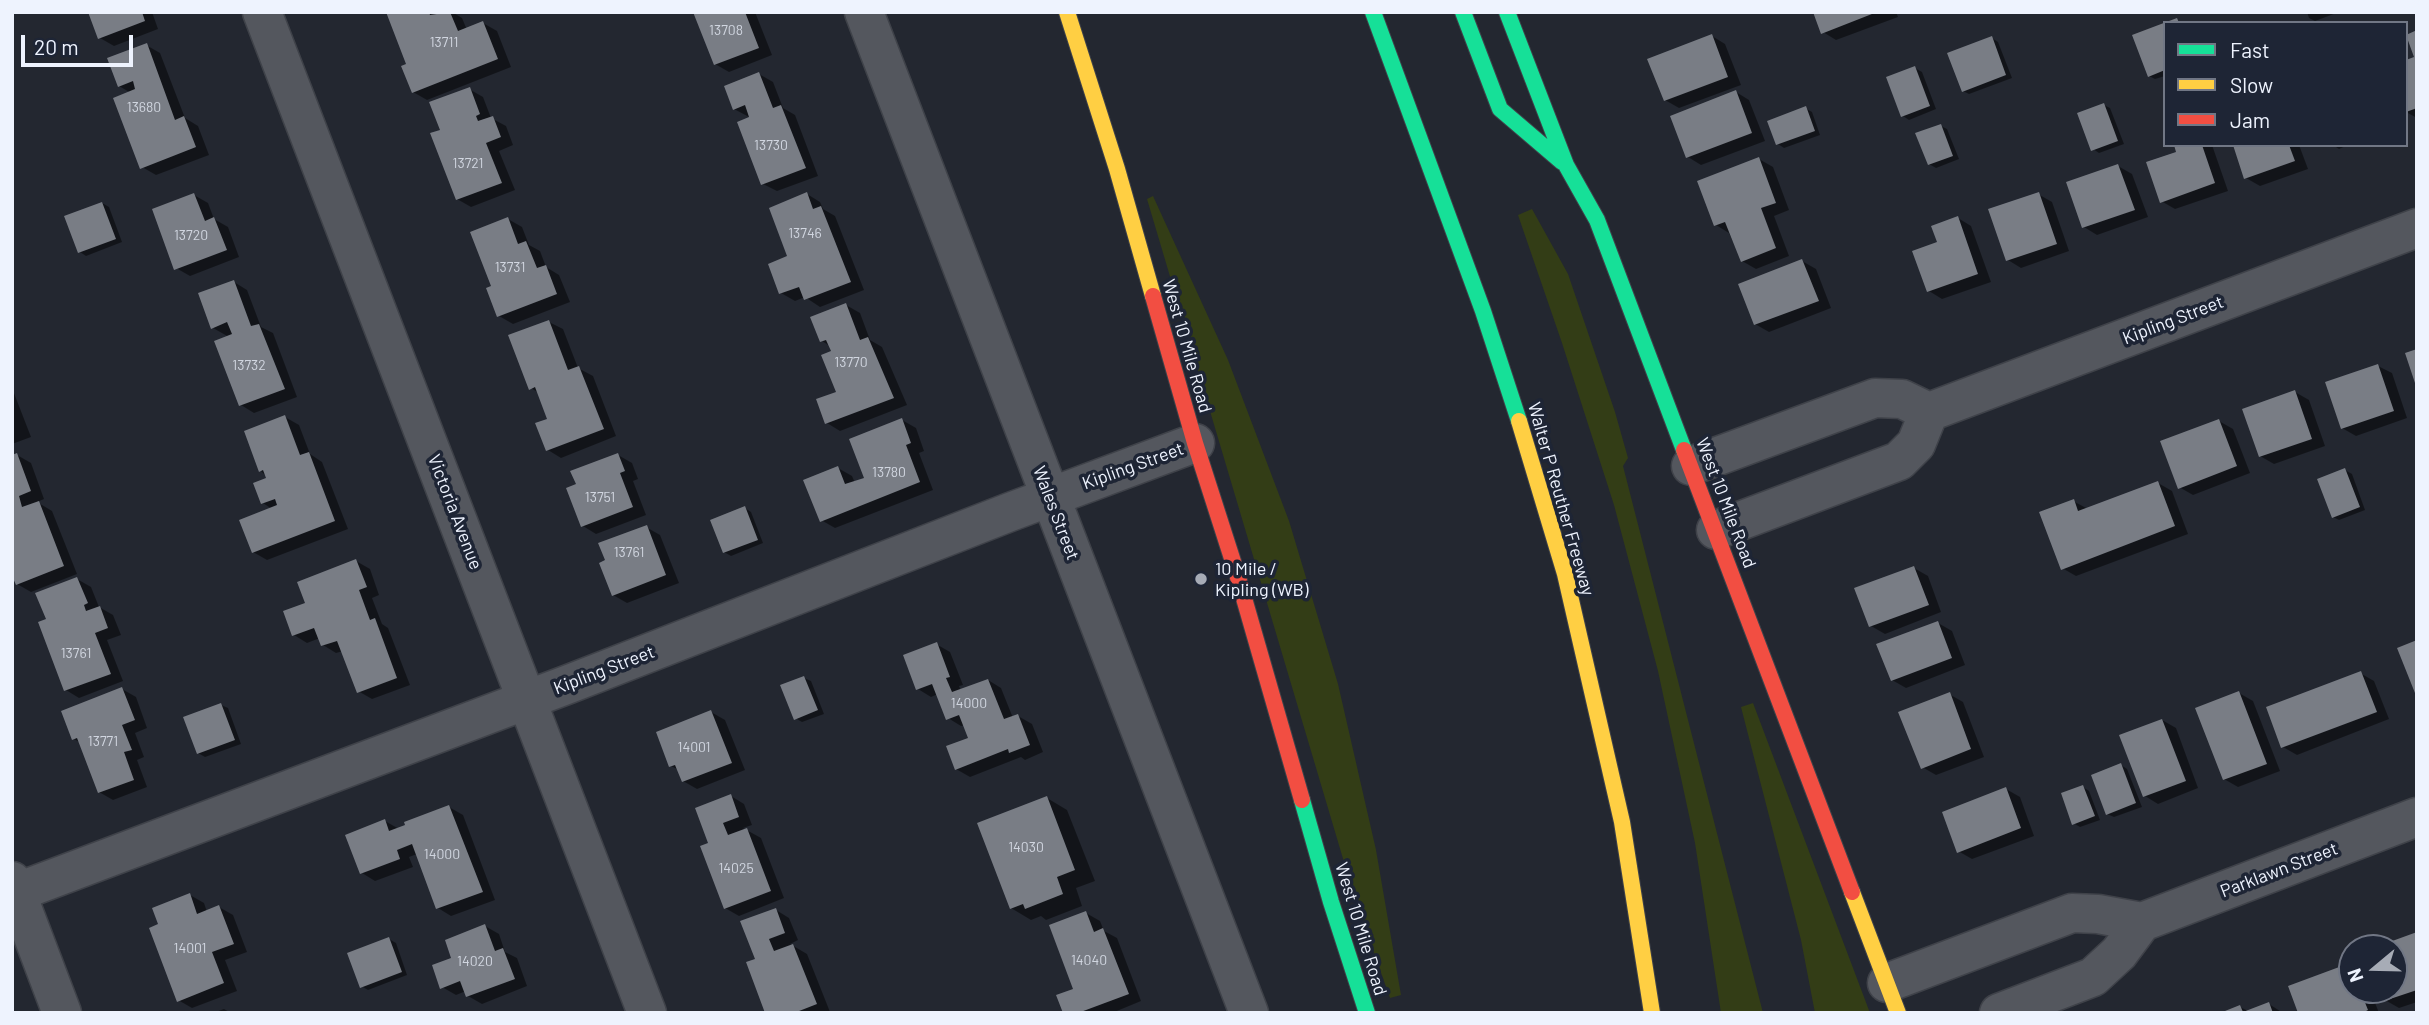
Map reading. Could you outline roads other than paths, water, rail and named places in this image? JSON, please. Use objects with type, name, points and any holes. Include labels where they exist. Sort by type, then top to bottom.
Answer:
[{"type":"main road","name":"West 10 Mile Road","points":[[1066,12],[1117,169],[1195,443],[1237,574],[1331,902],[1367,1013]]},
{"type":"main road","name":"Walter P Reuther Freeway","points":[[1373,12],[1483,312],[1564,574],[1622,822],[1652,1013]]},
{"type":"main road","points":[[1462,12],[1500,109],[1566,165]]},
{"type":"main road","name":"West 10 Mile Road","points":[[1507,12],[1566,165],[1597,220],[1892,998]]},
{"type":"street","name":"Victoria Avenue","points":[[262,12],[647,1013]]},
{"type":"street","name":"Wales Street","points":[[864,12],[1249,1013]]},
{"type":"street","name":"Kipling Street","points":[[1929,412],[2417,228]]},
{"type":"street","points":[[1691,466],[1874,398],[1902,399],[1929,412],[1916,444],[1899,461],[1716,530]]},
{"type":"street","name":"Kipling Street","points":[[14,889],[527,698],[1195,443]]},
{"type":"street","name":"Parklawn Street","points":[[2142,922],[2417,817]]},
{"type":"street","points":[[14,889],[62,1013]]},
{"type":"street","points":[[1892,998],[2072,913],[2098,914],[2142,922],[2119,953],[2093,977],[1999,1013]]},
{"type":"place","name":"10 Mile / Kipling (WB)","points":[[1201,579]]}]
